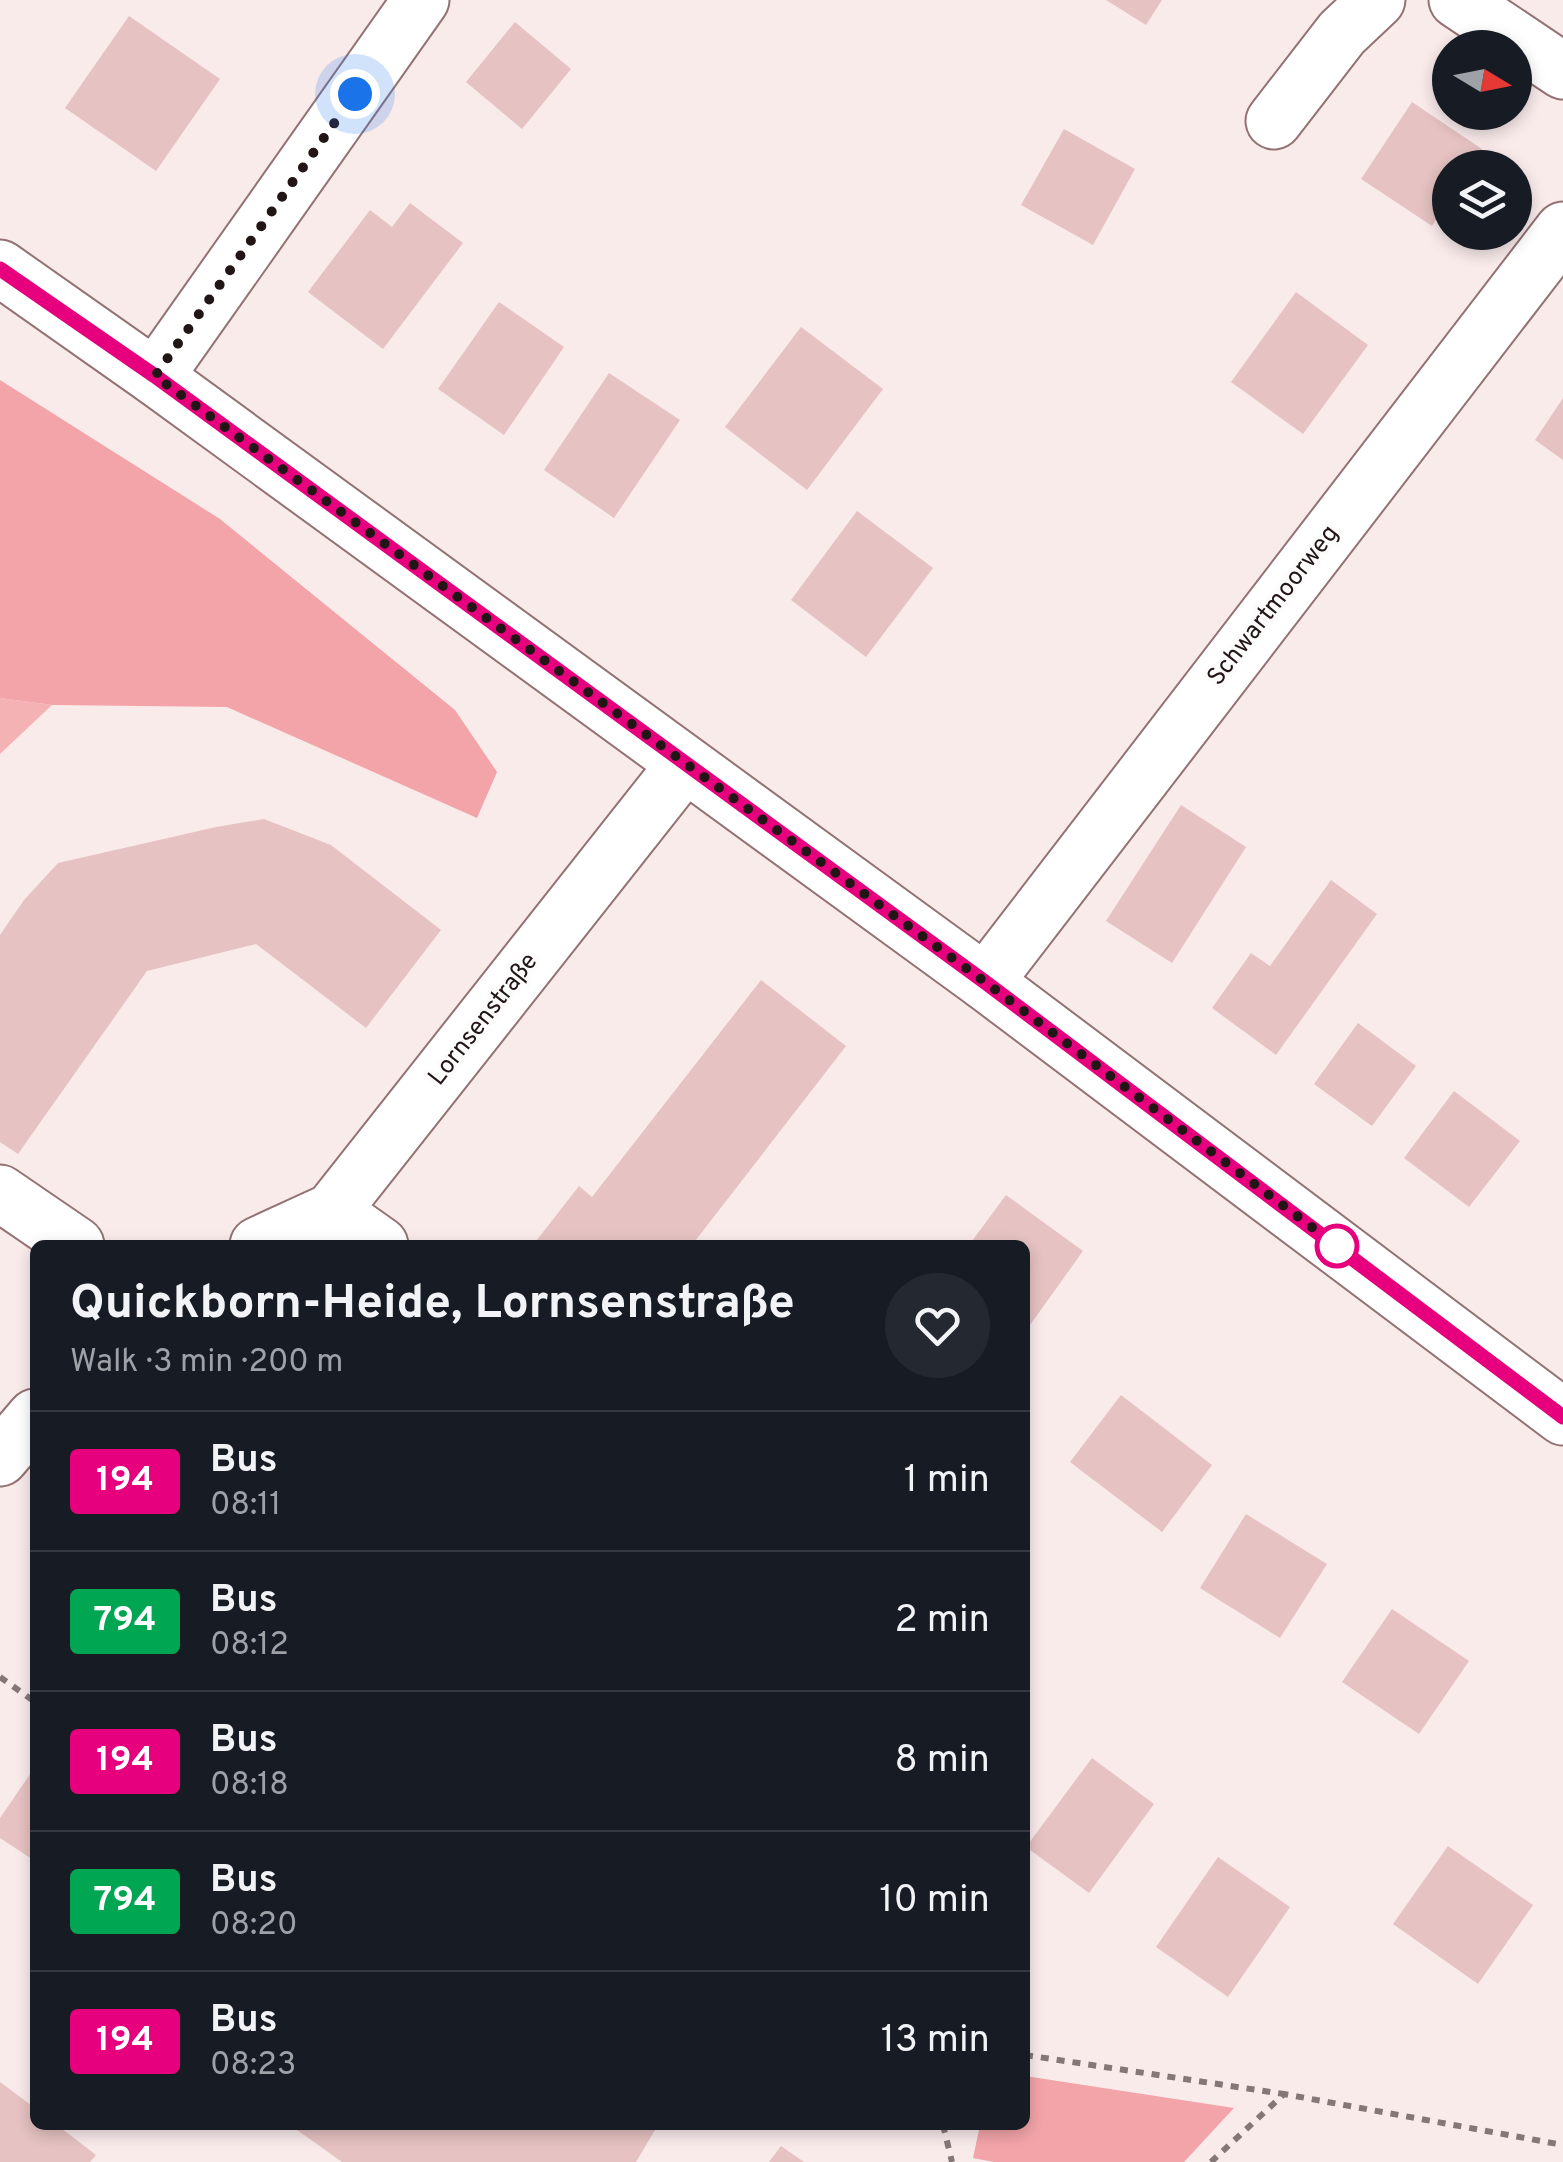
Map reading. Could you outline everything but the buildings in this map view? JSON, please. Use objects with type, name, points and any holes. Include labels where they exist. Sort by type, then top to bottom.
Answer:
[{"type":"street","points":[[155,376],[421,0]]},
{"type":"street","points":[[1274,121],[1342,33],[1376,0]]},
{"type":"street","points":[[1457,0],[1563,71]]},
{"type":"street","name":"Schwartmoorweg","points":[[985,982],[1563,230]]},
{"type":"street","points":[[0,268],[155,376],[985,982],[1563,1417]]},
{"type":"street","name":"Lornsenstraße","points":[[269,1240],[332,1211],[685,764]]},
{"type":"street","points":[[0,1193],[69,1240]]},
{"type":"street","points":[[332,1211],[373,1240]]},
{"type":"path","points":[[0,1677],[30,1698]]},
{"type":"path","points":[[1030,2056],[1284,2094],[1563,2145]]},
{"type":"path","points":[[1212,2162],[1284,2094]]},
{"type":"path","points":[[943,2130],[952,2162]]},
{"type":"shaded area","points":[[0,380],[220,519],[455,710],[497,772],[477,818],[227,707],[52,705],[0,698]]},
{"type":"shaded area","points":[[0,698],[52,705],[0,754]]},
{"type":"shaded area","points":[[1030,2077],[1234,2108],[1184,2162],[994,2162],[973,2158],[979,2130],[1030,2130]]},
{"type":"bus line","name":"194","points":[[0,269],[155,376],[985,982],[1563,1417]]},
{"type":"route","points":[[355,94],[155,376],[985,982],[1337,1246]]}]
